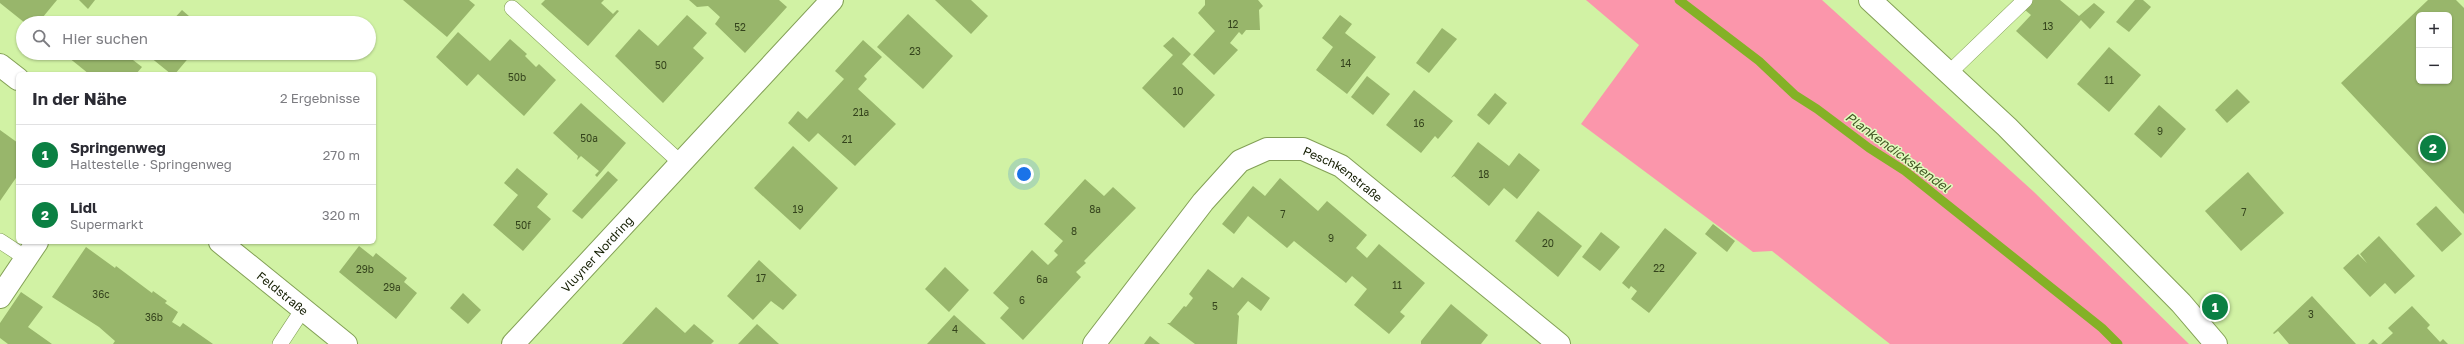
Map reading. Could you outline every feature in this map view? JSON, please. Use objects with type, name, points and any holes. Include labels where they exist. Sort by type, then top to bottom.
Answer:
[{"type":"street","name":"Vluyner Nordring","points":[[513,344],[682,164],[832,0]]},
{"type":"street","points":[[1870,0],[2007,127],[2176,298],[2216,344]]},
{"type":"street","points":[[0,65],[16,77]]},
{"type":"street","name":"Peschkenstraße","points":[[1094,344],[1203,202],[1240,161],[1267,149],[1303,149],[1341,166],[1559,344]]},
{"type":"street","name":"Feldstraße","points":[[222,244],[346,344]]},
{"type":"street","points":[[0,298],[32,250]]},
{"type":"lane","points":[[1949,73],[2025,0]]},
{"type":"lane","points":[[512,8],[682,164]]},
{"type":"lane","points":[[0,241],[32,250]]},
{"type":"lane","points":[[280,344],[303,309]]},
{"type":"shaded area","points":[[1586,0],[1822,0],[2034,192],[2189,344],[1890,344],[1772,251],[1753,252],[1581,124],[1639,45]]},
{"type":"building","points":[[0,0],[57,0],[44,16],[16,16],[0,3]]},
{"type":"building","points":[[79,0],[95,0],[88,9]]},
{"type":"building","points":[[403,0],[469,0],[475,5],[447,37]]},
{"type":"building","points":[[545,0],[604,0],[601,3],[613,14],[617,10],[619,11],[588,46],[541,4]]},
{"type":"building","points":[[689,0],[779,0],[787,7],[745,53],[715,24],[720,17],[708,6],[697,7]]},
{"type":"building","points":[[935,0],[971,0],[988,16],[971,34]]},
{"type":"building","points":[[1205,0],[1258,0],[1263,6],[1259,10],[1260,30],[1246,30],[1242,35],[1239,32],[1230,43],[1238,50],[1214,75],[1193,55],[1215,31],[1198,13],[1205,5]]},
{"type":"building","points":[[2033,0],[2060,0],[2079,16],[2094,3],[2105,12],[2090,29],[2081,20],[2047,59],[2016,31],[2031,15],[2025,10]]},
{"type":"building","points":[[2135,0],[2143,0],[2151,7],[2129,32],[2116,22]]},
{"type":"building","points":[[2428,0],[2456,0],[2464,8],[2464,214],[2341,83]]},
{"type":"building","points":[[182,10],[189,16],[176,16]]},
{"type":"building","points":[[908,14],[953,56],[923,89],[877,47]]},
{"type":"building","points":[[687,15],[707,33],[693,48],[704,58],[663,103],[615,56],[639,29],[658,46]]},
{"type":"building","points":[[1340,15],[1352,24],[1345,33],[1376,57],[1347,94],[1316,70],[1333,47],[1322,38]]},
{"type":"building","points":[[1442,28],[1457,39],[1429,73],[1416,63]]},
{"type":"building","points":[[458,32],[490,61],[510,39],[527,54],[525,56],[536,67],[539,64],[556,80],[524,116],[478,74],[467,86],[436,57]]},
{"type":"building","points":[[1173,37],[1191,54],[1182,64],[1215,95],[1184,128],[1142,88],[1173,55],[1163,46]]},
{"type":"building","points":[[863,40],[882,57],[864,76],[867,79],[858,89],[896,124],[855,166],[818,133],[809,142],[788,123],[798,111],[807,119],[844,79],[835,71]]},
{"type":"building","points":[[2109,47],[2141,75],[2109,112],[2077,84]]},
{"type":"building","points":[[72,60],[133,60],[142,67],[138,72],[87,72]]},
{"type":"building","points":[[154,60],[187,60],[177,72],[169,72]]},
{"type":"building","points":[[1367,76],[1390,94],[1373,115],[1351,97]]},
{"type":"building","points":[[2237,89],[2250,102],[2227,123],[2215,110]]},
{"type":"building","points":[[1414,90],[1453,121],[1438,139],[1435,136],[1421,153],[1386,125]]},
{"type":"building","points":[[1495,93],[1507,103],[1489,125],[1477,115]]},
{"type":"building","points":[[581,103],[626,143],[597,177],[595,175],[599,171],[581,156],[577,160],[578,156],[553,133]]},
{"type":"building","points":[[2159,105],[2186,129],[2161,158],[2134,134]]},
{"type":"building","points":[[0,130],[16,142],[16,178],[0,201]]},
{"type":"building","points":[[1478,142],[1509,166],[1519,153],[1540,170],[1517,199],[1504,188],[1489,206],[1454,176],[1451,178]]},
{"type":"building","points":[[793,146],[838,188],[800,230],[754,188]]},
{"type":"building","points":[[517,168],[548,194],[537,207],[551,219],[523,251],[493,225],[518,195],[504,183]]},
{"type":"building","points":[[608,171],[618,180],[582,219],[572,211]]},
{"type":"building","points":[[2248,172],[2284,213],[2241,251],[2205,211]]},
{"type":"building","points":[[1280,178],[1318,211],[1327,201],[1367,235],[1356,248],[1367,258],[1379,244],[1425,283],[1400,312],[1405,316],[1389,334],[1354,305],[1367,289],[1352,276],[1346,283],[1294,241],[1287,248],[1248,216],[1234,234],[1222,224],[1253,186],[1265,196]]},
{"type":"building","points":[[1085,179],[1104,196],[1113,187],[1136,208],[1084,261],[1086,263],[1076,272],[1081,277],[1023,340],[1000,318],[1009,308],[993,293],[1032,250],[1048,265],[1058,255],[1054,251],[1063,241],[1044,224]]},
{"type":"building","points":[[2436,206],[2462,234],[2442,252],[2416,224]]},
{"type":"building","points":[[1538,211],[1582,246],[1558,277],[1515,241]]},
{"type":"building","points":[[1713,224],[1735,241],[1727,252],[1705,234]]},
{"type":"building","points":[[1665,228],[1697,253],[1649,313],[1631,299],[1637,291],[1631,286],[1629,289],[1622,283]]},
{"type":"building","points":[[1601,232],[1620,247],[1600,271],[1582,257]]},
{"type":"building","points":[[2379,236],[2415,276],[2395,294],[2385,283],[2370,297],[2343,268],[2358,254],[2367,263],[2360,254]]},
{"type":"building","points":[[359,246],[373,257],[376,253],[407,278],[404,282],[417,293],[396,319],[339,272]]},
{"type":"building","points":[[86,247],[115,268],[116,266],[152,293],[153,291],[167,301],[165,303],[178,312],[172,322],[180,327],[183,323],[213,344],[113,344],[115,341],[99,327],[52,297]]},
{"type":"building","points":[[759,260],[797,295],[783,310],[771,301],[753,320],[727,296]]},
{"type":"building","points":[[945,267],[969,290],[949,312],[925,289]]},
{"type":"building","points":[[1208,269],[1233,288],[1242,277],[1270,298],[1261,311],[1248,301],[1237,314],[1239,316],[1237,344],[1195,344],[1167,323],[1170,323],[1184,306],[1186,307],[1193,298],[1189,294]]},
{"type":"building","points":[[21,292],[43,307],[28,327],[52,344],[8,344],[0,338],[0,323]]},
{"type":"building","points":[[463,293],[481,310],[468,324],[450,308]]},
{"type":"building","points":[[2312,296],[2356,344],[2289,344],[2278,331],[2274,334],[2273,333]]},
{"type":"building","points":[[1451,304],[1488,335],[1481,344],[1421,344],[1421,341]]},
{"type":"building","points":[[2412,306],[2430,325],[2427,328],[2440,342],[2443,339],[2448,344],[2381,344],[2393,333],[2388,328]]},
{"type":"building","points":[[656,307],[685,333],[694,324],[714,341],[711,344],[622,344]]},
{"type":"building","points":[[954,315],[986,344],[927,344]]},
{"type":"building","points":[[757,324],[779,344],[738,344]]},
{"type":"building","points":[[1150,336],[1160,344],[1144,344]]},
{"type":"building","points":[[2373,339],[2378,344],[2368,344]]},
{"type":"waterway","name":"Plankendickskendel","points":[[1679,0],[1759,61],[1795,95],[1817,109],[1869,148],[1905,171],[2102,328],[2118,344]]},
{"type":"place","name":"Lidl","points":[[2433,148]]},
{"type":"place","name":"Springenweg","points":[[2215,307]]}]
